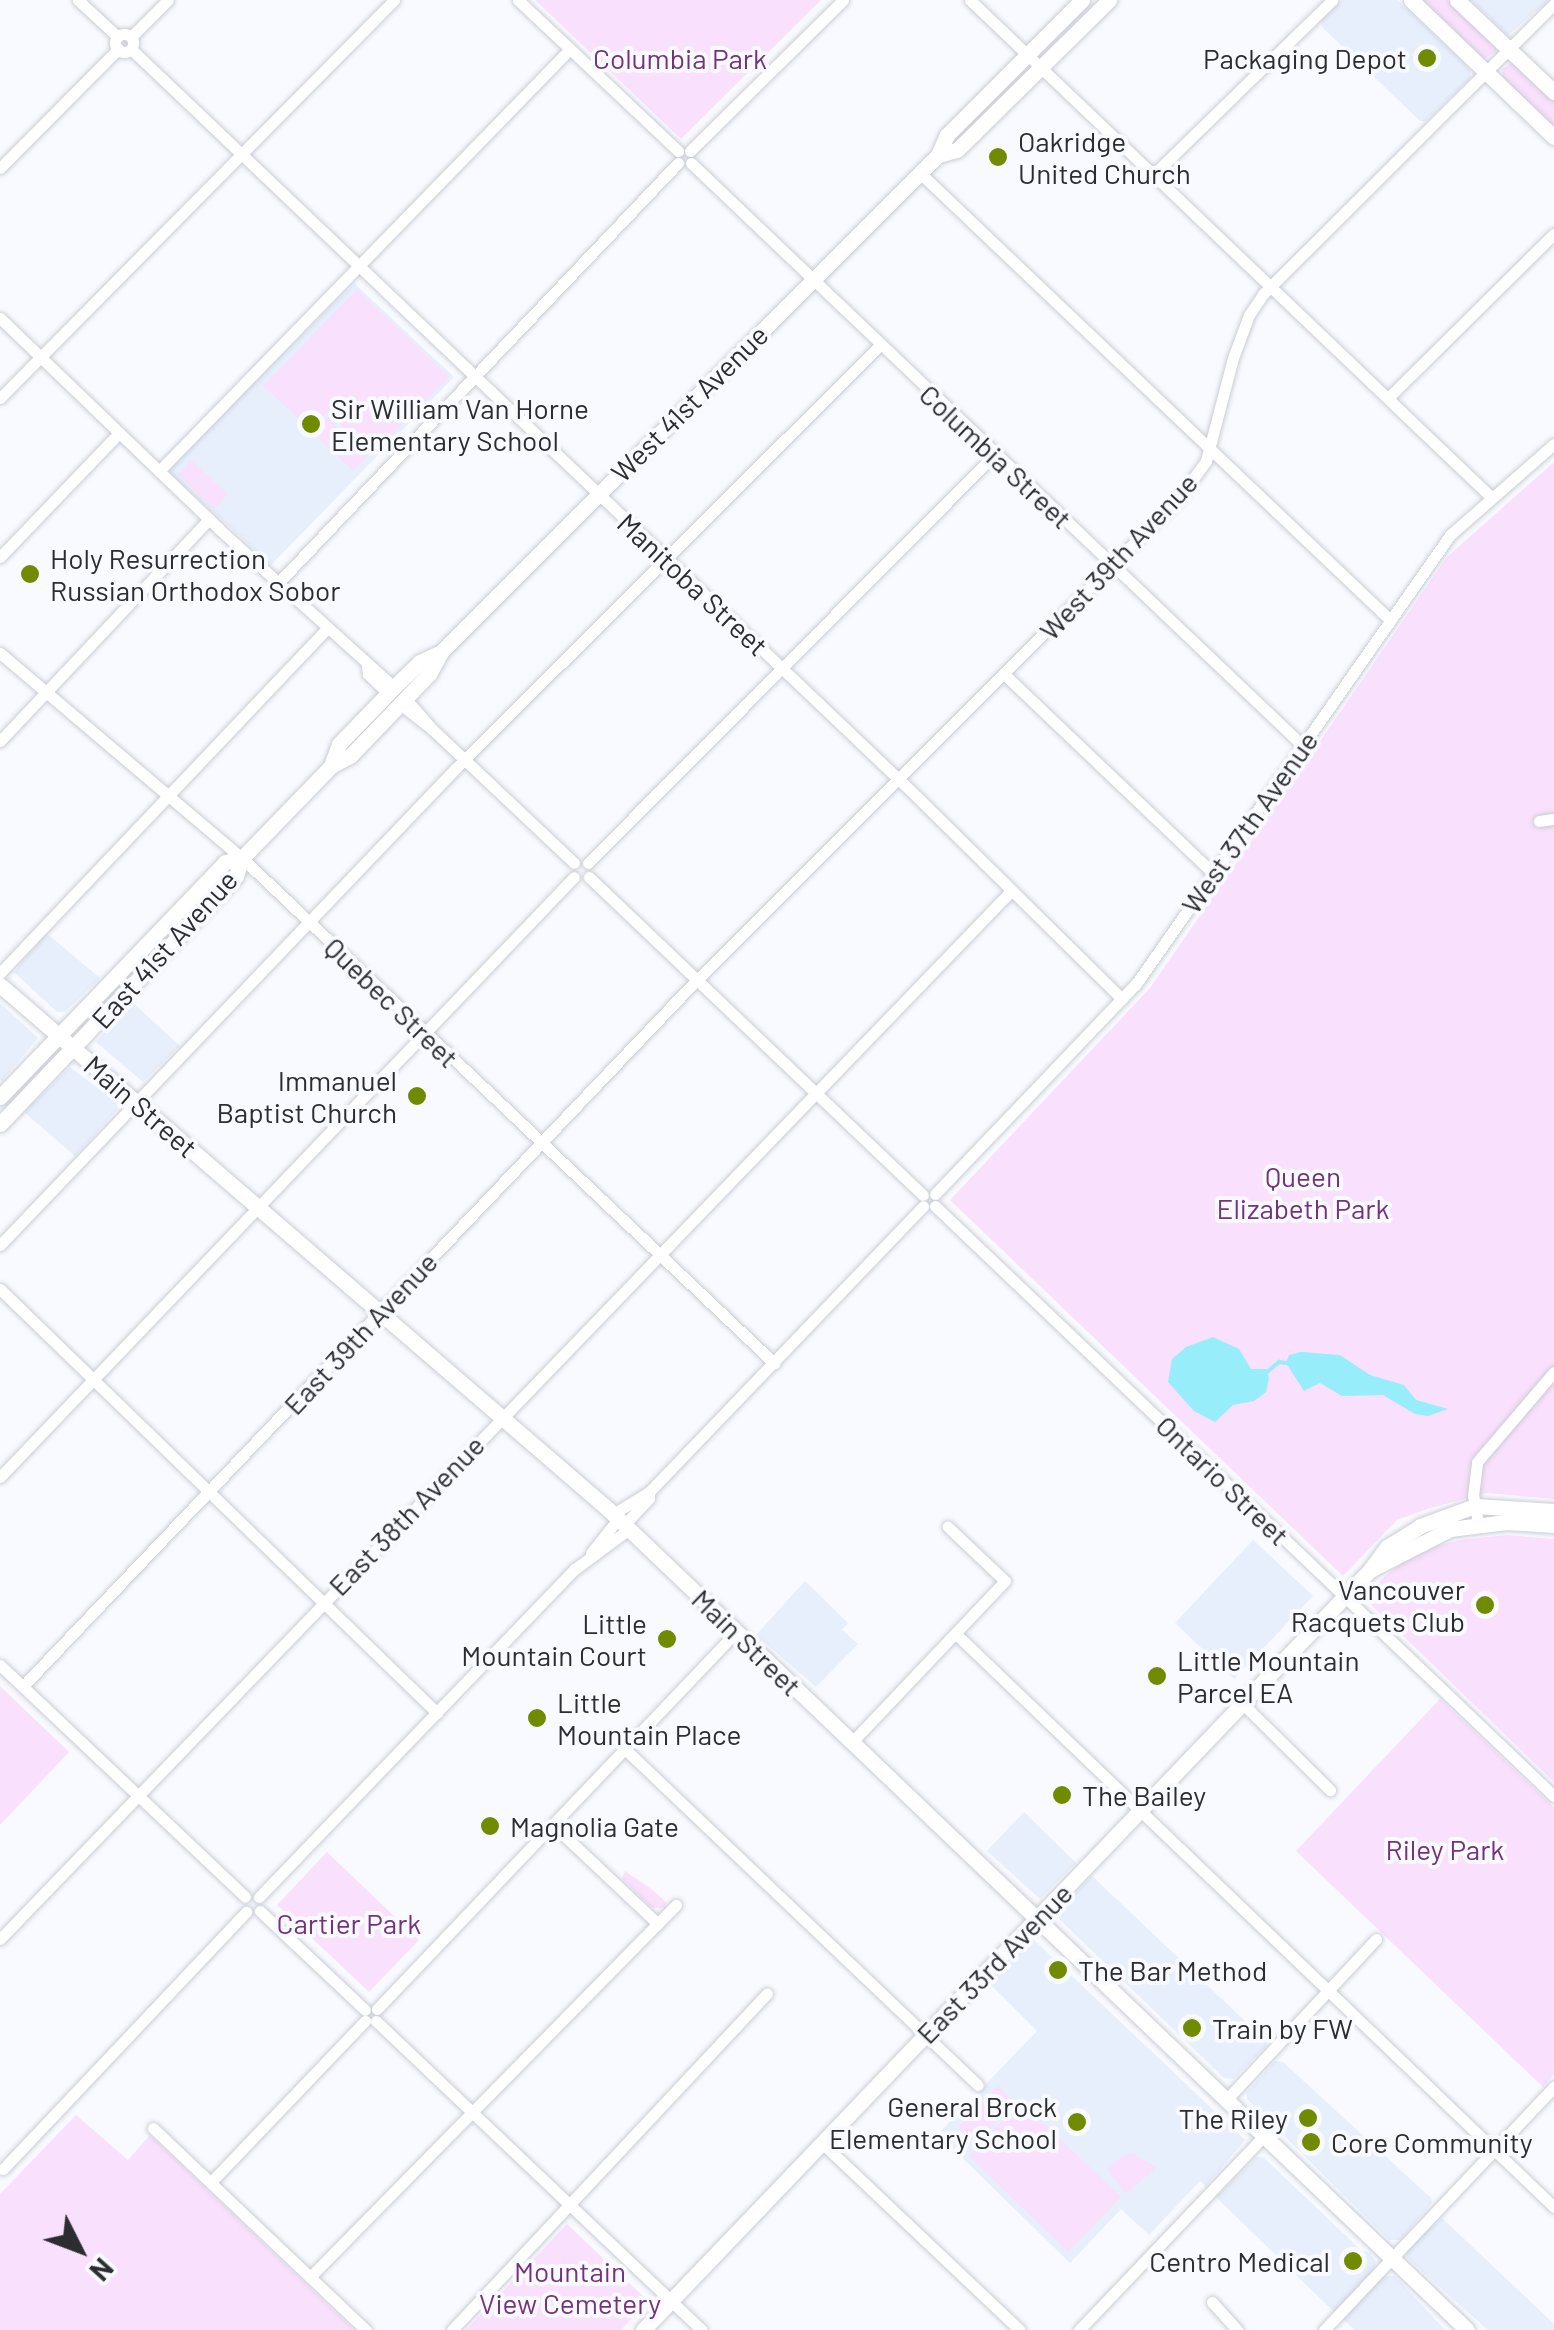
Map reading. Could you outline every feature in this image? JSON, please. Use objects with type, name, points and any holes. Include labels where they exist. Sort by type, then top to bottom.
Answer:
[{"type":"main road","name":"West 41st Avenue","points":[[397,695],[429,674],[441,652],[938,155],[947,136],[1082,0]]},
{"type":"main road","name":"West 41st Avenue","points":[[938,155],[957,150],[1110,0]]},
{"type":"main road","points":[[1410,0],[1554,137]]},
{"type":"main road","points":[[1457,0],[1554,92]]},
{"type":"main road","name":"East 41st Avenue","points":[[0,1124],[236,876],[242,858],[330,766],[338,744],[397,695]]},
{"type":"main road","name":"East 41st Avenue","points":[[0,1097],[225,862],[242,858]]},
{"type":"main road","name":"Main Street","points":[[0,985],[621,1522],[1467,2330]]},
{"type":"main road","points":[[1477,1515],[1554,1511]]},
{"type":"main road","points":[[1477,1515],[1554,1525]]},
{"type":"main road","name":"East 33rd Avenue","points":[[643,2330],[1370,1570],[1375,1558],[1405,1534],[1477,1515]]},
{"type":"street","name":"Manitoba Street","points":[[78,0],[899,780],[1122,999]]},
{"type":"street","points":[[0,168],[168,0]]},
{"type":"street","points":[[0,398],[394,0]]},
{"type":"street","name":"Columbia Street","points":[[518,0],[1303,746]]},
{"type":"street","points":[[278,583],[684,157],[843,0]]},
{"type":"street","points":[[970,0],[1492,498]]},
{"type":"street","points":[[1154,174],[1332,0]]},
{"type":"street","name":"West 39th Avenue","points":[[697,980],[1180,496],[1210,448],[1232,358],[1249,314],[1270,286],[1554,4]]},
{"type":"street","points":[[159,471],[355,264],[570,49]]},
{"type":"street","points":[[920,173],[1388,619]]},
{"type":"street","points":[[1388,398],[1554,234]]},
{"type":"street","points":[[0,318],[464,760],[581,863],[589,877],[574,878]]},
{"type":"street","points":[[0,1245],[464,760],[878,346]]},
{"type":"street","points":[[0,556],[119,433]]},
{"type":"street","name":"West 37th Avenue","points":[[259,1897],[621,1522],[649,1498],[650,1492],[1122,999],[1450,535],[1554,444]]},
{"type":"street","points":[[0,1477],[574,878],[581,863],[782,669],[994,455]]},
{"type":"street","points":[[0,741],[209,520]]},
{"type":"street","points":[[0,974],[328,629]]},
{"type":"street","name":"Quebec Street","points":[[0,653],[242,858],[774,1363]]},
{"type":"street","points":[[1004,674],[1212,872]]},
{"type":"street","points":[[1538,821],[1554,818]]},
{"type":"street","name":"Ontario Street","points":[[589,877],[1554,1796]]},
{"type":"street","name":"East 38th Avenue","points":[[0,1939],[813,1091],[1010,891]]},
{"type":"street","name":"East 39th Avenue","points":[[22,1686],[697,980]]},
{"type":"street","points":[[0,1289],[436,1713]]},
{"type":"street","points":[[1477,1515],[1475,1474],[1481,1455],[1554,1372]]},
{"type":"street","points":[[852,1742],[1005,1581],[948,1527]]},
{"type":"street","points":[[210,2182],[736,1632]]},
{"type":"street","points":[[956,1634],[1554,2207]]},
{"type":"street","points":[[0,1665],[245,1897],[246,1912]]},
{"type":"street","points":[[1242,1703],[1330,1790]]},
{"type":"street","points":[[625,1749],[978,2085]]},
{"type":"street","points":[[553,1824],[658,1924]]},
{"type":"street","points":[[245,1897],[259,1897],[260,1911],[702,2330]]},
{"type":"street","points":[[310,2277],[676,1905]]},
{"type":"street","points":[[4,2169],[246,1912],[260,1911]]},
{"type":"street","points":[[1226,2100],[1376,1939]]},
{"type":"street","points":[[452,2330],[767,1993]]},
{"type":"street","points":[[1324,2330],[1554,2087]]},
{"type":"street","points":[[152,2128],[366,2330]]},
{"type":"street","points":[[1079,2330],[1264,2136]]},
{"type":"street","points":[[822,2143],[1020,2330]]},
{"type":"street","points":[[1212,2302],[1237,2330]]},
{"type":"shaded area","points":[[1342,0],[1397,0],[1470,69],[1471,77],[1425,122],[1419,120],[1322,27],[1321,21]]},
{"type":"shaded area","points":[[1471,0],[1549,0],[1508,35]]},
{"type":"shaded area","name":"Sir William Van Horne Elementary School","points":[[354,283],[454,377],[271,565],[167,470]]},
{"type":"shaded area","points":[[46,933],[100,978],[65,1012],[57,1012],[14,972]]},
{"type":"shaded area","points":[[131,1001],[180,1046],[143,1082],[96,1042]]},
{"type":"shaded area","points":[[0,1003],[38,1038],[2,1081],[0,1080]]},
{"type":"shaded area","points":[[70,1067],[116,1102],[118,1109],[75,1156],[24,1112]]},
{"type":"shaded area","points":[[1253,1540],[1313,1596],[1234,1679],[1175,1623]]},
{"type":"shaded area","points":[[805,1581],[848,1623],[842,1630],[858,1644],[816,1687],[756,1635]]},
{"type":"shaded area","points":[[1024,1812],[1076,1863],[1040,1899],[987,1851]]},
{"type":"shaded area","points":[[1092,1876],[1264,2039],[1268,2045],[1233,2079],[1224,2078],[1059,1919],[1060,1909]]},
{"type":"shaded area","name":"General Brock Elementary School","points":[[1034,1940],[1245,2140],[1206,2186],[1200,2181],[1149,2235],[1121,2209],[1070,2263],[938,2134],[1037,2031],[989,1983]]},
{"type":"shaded area","points":[[1275,2061],[1283,2062],[1431,2198],[1432,2203],[1400,2240],[1389,2240],[1247,2099],[1247,2092]]},
{"type":"shaded area","points":[[1256,2157],[1263,2157],[1361,2250],[1370,2253],[1376,2262],[1374,2270],[1381,2276],[1395,2276],[1445,2330],[1355,2330],[1326,2304],[1216,2197]]},
{"type":"shaded area","points":[[1442,2218],[1554,2324],[1554,2330],[1488,2330],[1407,2257],[1407,2249]]},
{"type":"green space","name":"Columbia Park","points":[[535,0],[821,0],[681,139]]},
{"type":"green space","points":[[1422,0],[1449,0],[1496,43],[1496,52],[1484,59]]},
{"type":"green space","points":[[1513,62],[1554,100],[1554,126],[1503,78],[1502,69]]},
{"type":"green space","points":[[357,289],[449,377],[372,455],[328,412],[309,428],[263,386]]},
{"type":"green space","points":[[326,417],[367,456],[353,471],[312,432]]},
{"type":"green space","points":[[191,460],[228,494],[214,509],[178,474]]},
{"type":"green space","name":"Queen Elizabeth Park","points":[[1554,462],[1554,1499],[1487,1493],[1397,1520],[1343,1576],[950,1200],[1150,988],[1447,557]]},
{"type":"green space","points":[[1507,1535],[1554,1539],[1554,1782],[1362,1596],[1414,1552],[1460,1540]]},
{"type":"green space","points":[[0,1686],[69,1752],[0,1825]]},
{"type":"green space","name":"Riley Park","points":[[1440,1699],[1554,1807],[1554,2074],[1543,2087],[1296,1851]]},
{"type":"green space","name":"Cartier Park","points":[[327,1852],[419,1940],[369,1992],[277,1905]]},
{"type":"green space","points":[[625,1871],[666,1902],[665,1908],[652,1908],[622,1879]]},
{"type":"green space","points":[[998,2086],[1015,2103],[976,2144],[958,2127]]},
{"type":"green space","points":[[1021,2102],[1121,2197],[1068,2252],[969,2156]]},
{"type":"green space","points":[[76,2115],[128,2160],[150,2135],[354,2330],[0,2330],[0,2194]]},
{"type":"green space","points":[[1133,2153],[1156,2168],[1126,2193],[1107,2170],[1121,2157]]},
{"type":"green space","name":"Mountain View Cemetery","points":[[567,2224],[648,2301],[621,2330],[466,2330]]},
{"type":"water","points":[[1213,1337],[1239,1349],[1251,1369],[1266,1369],[1269,1378],[1266,1392],[1254,1401],[1233,1405],[1215,1422],[1194,1411],[1168,1382],[1172,1359],[1186,1347]]},
{"type":"water","points":[[1289,1355],[1340,1355],[1370,1375],[1404,1385],[1416,1400],[1448,1409],[1428,1416],[1415,1414],[1383,1395],[1342,1396],[1320,1383],[1304,1391],[1286,1363]]},
{"type":"waterway","points":[[1267,1372],[1279,1362],[1286,1363]]},
{"type":"place","name":"Packaging Depot","points":[[1427,58]]},
{"type":"place","name":"Oakridge United Church","points":[[998,157]]},
{"type":"place","name":"Sir William Van Horne Elementary School","points":[[311,424]]},
{"type":"place","name":"Holy Resurrection Russian Orthodox Sobor","points":[[30,574]]},
{"type":"place","name":"Immanuel Baptist Church","points":[[417,1096]]},
{"type":"place","name":"Vancouver Racquets Club","points":[[1485,1605]]},
{"type":"place","name":"Little Mountain Court","points":[[667,1639]]},
{"type":"place","name":"Little Mountain Parcel EA","points":[[1157,1676]]},
{"type":"place","name":"Little Mountain Place","points":[[537,1718]]},
{"type":"place","name":"The Bailey","points":[[1062,1795]]},
{"type":"place","name":"Magnolia Gate","points":[[490,1826]]},
{"type":"place","name":"The Bar Method","points":[[1058,1970]]},
{"type":"place","name":"Train by FW","points":[[1192,2028]]},
{"type":"place","name":"The Riley","points":[[1308,2118]]},
{"type":"place","name":"General Brock Elementary School","points":[[1077,2122]]},
{"type":"place","name":"Core Community","points":[[1311,2142]]},
{"type":"place","name":"Centro Medical","points":[[1353,2261]]}]
